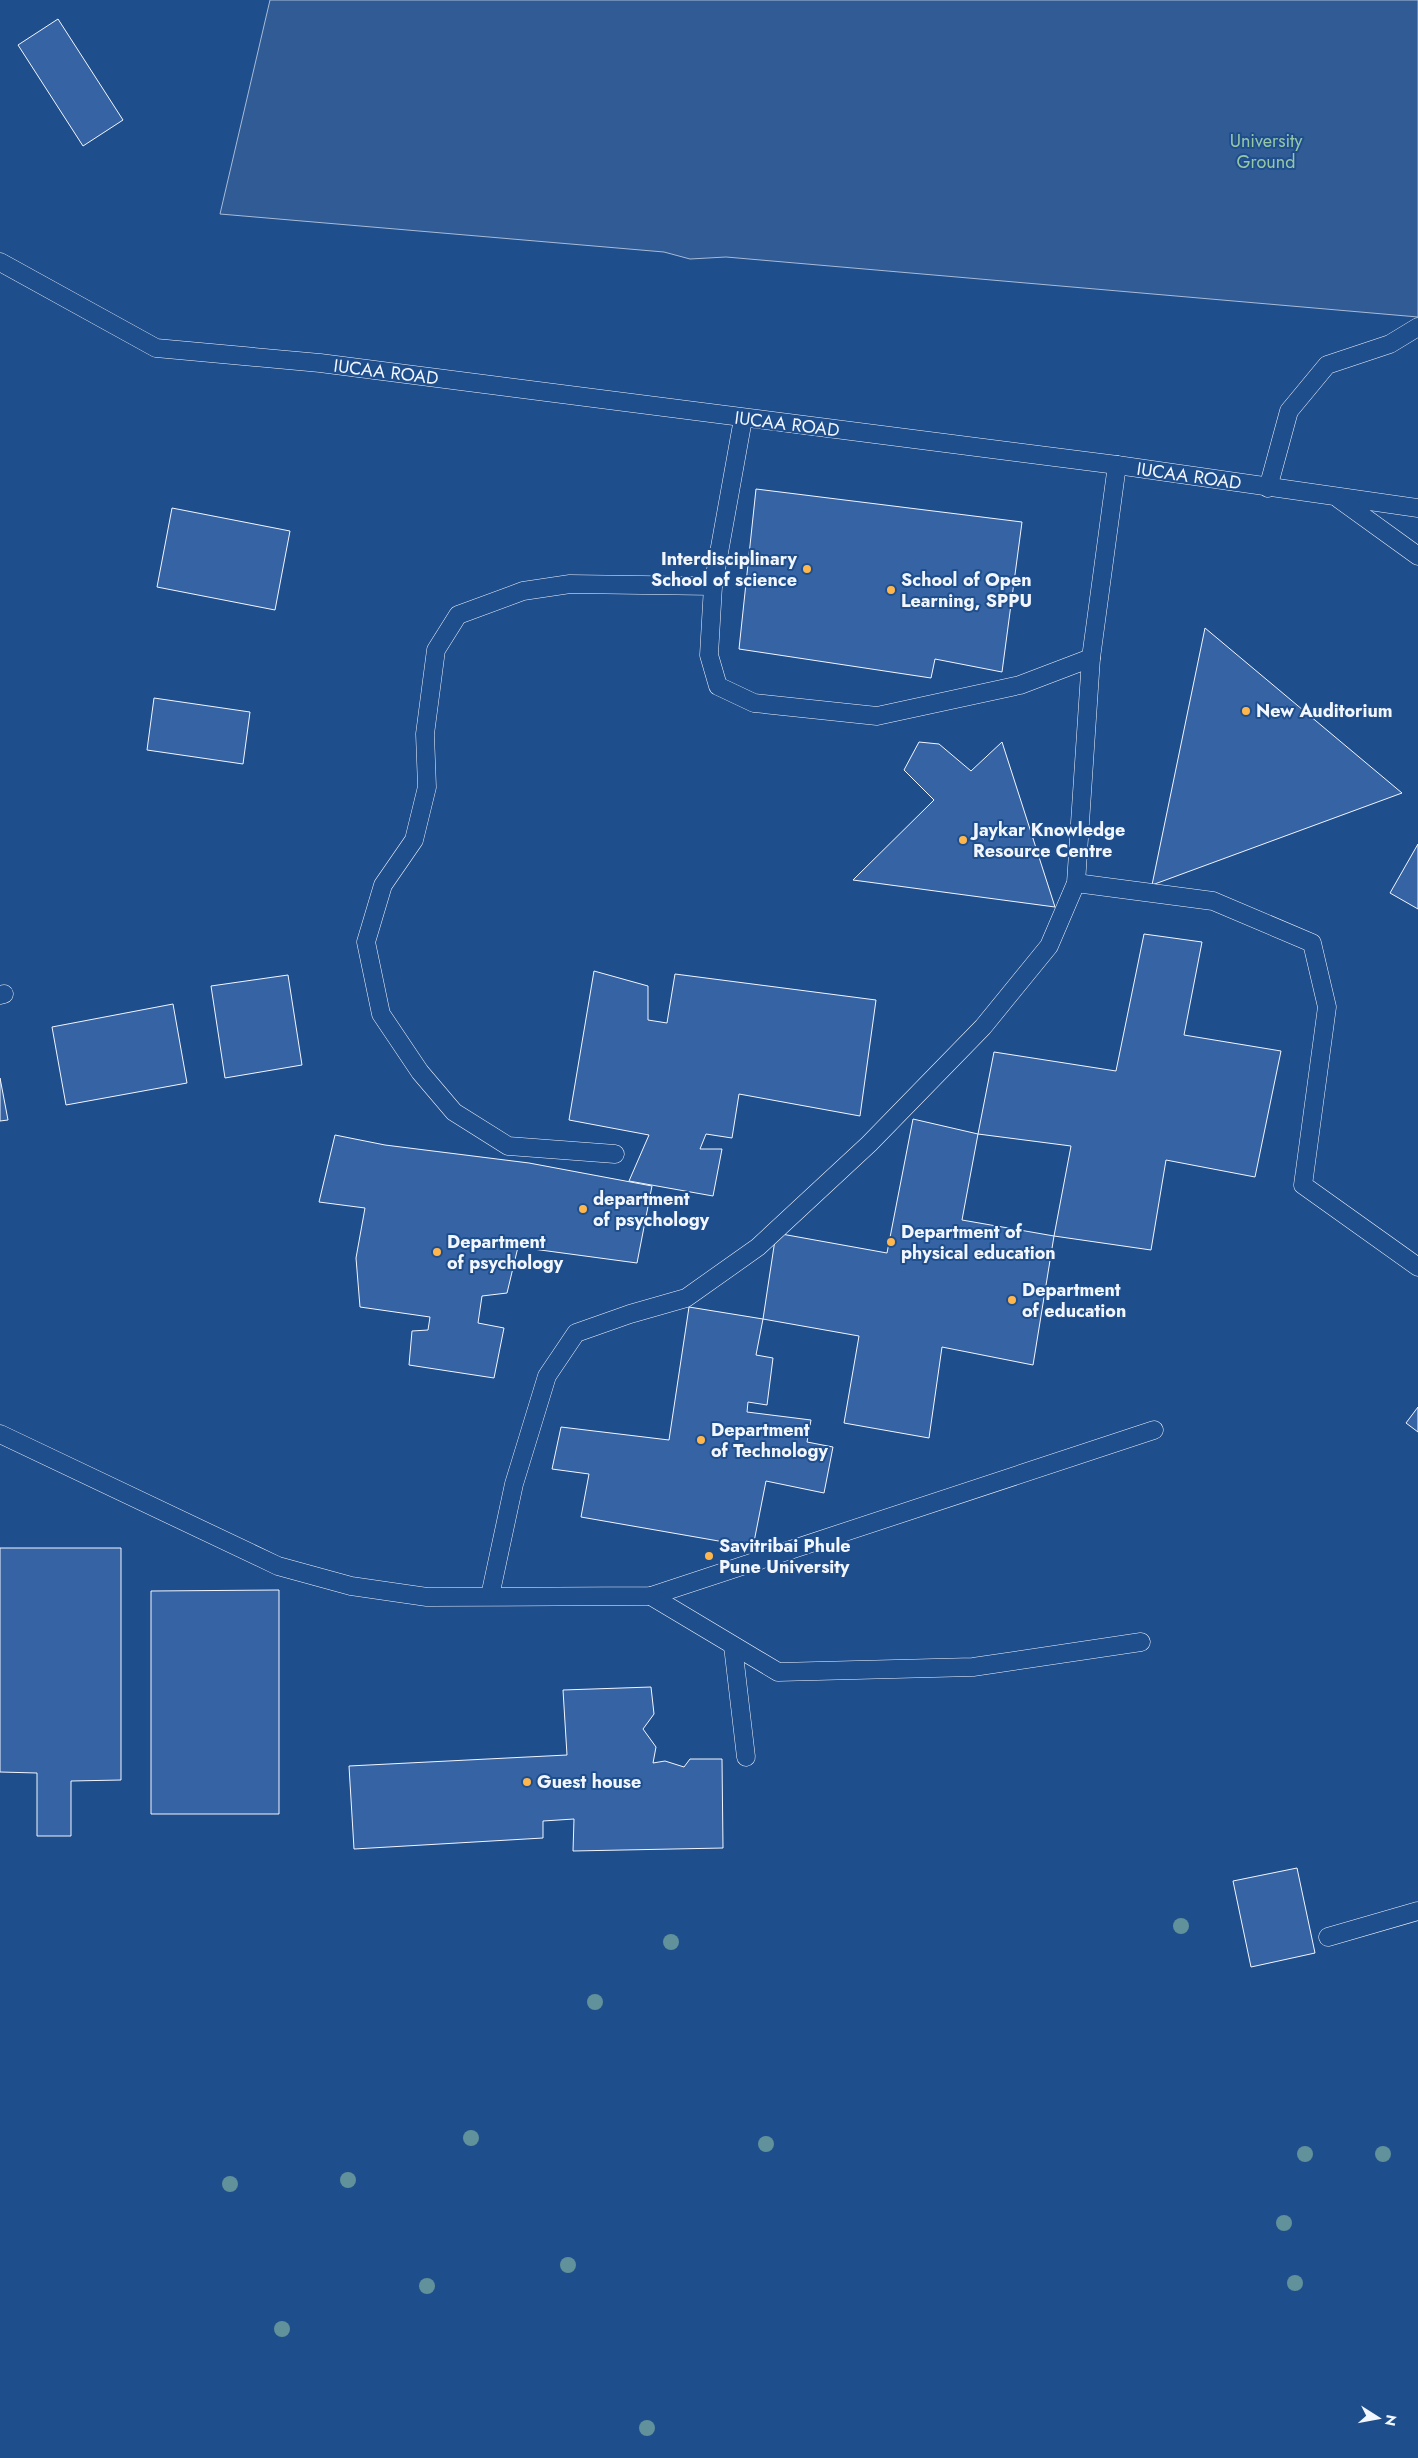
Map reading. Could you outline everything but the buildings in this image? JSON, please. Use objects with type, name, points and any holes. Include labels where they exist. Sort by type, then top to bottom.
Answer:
[{"type":"lane","name":"IUCAA ROAD","points":[[0,262],[156,348],[320,363],[743,419],[1117,465],[1337,498],[1418,508]]},
{"type":"lane","points":[[1268,488],[1289,411],[1327,365],[1390,344],[1418,327]]},
{"type":"lane","points":[[743,419],[713,586],[709,655],[718,686],[754,703],[877,716],[1020,685],[1091,658]]},
{"type":"lane","points":[[490,1596],[514,1484],[547,1376],[576,1333],[630,1314],[686,1298],[758,1247],[869,1144],[983,1027],[1049,946],[1076,883],[1091,658],[1117,465]]},
{"type":"lane","points":[[1337,498],[1418,556]]},
{"type":"lane","points":[[615,1154],[508,1146],[454,1112],[420,1072],[381,1014],[366,942],[383,885],[414,840],[427,787],[425,734],[436,650],[458,615],[523,591],[570,584],[713,586]]},
{"type":"lane","points":[[1076,883],[1214,901],[1312,943],[1327,1007],[1303,1185],[1418,1267]]},
{"type":"lane","points":[[0,1434],[278,1566],[351,1586],[427,1597],[651,1596],[1154,1430]]},
{"type":"lane","points":[[651,1596],[778,1672],[973,1667],[1141,1642]]},
{"type":"lane","points":[[733,1646],[746,1757]]},
{"type":"lane","points":[[1328,1937],[1418,1911]]},
{"type":"green space","name":"University Ground","points":[[270,0],[1418,0],[1418,317],[726,257],[690,259],[664,252],[220,214]]},
{"type":"place","name":"Interdisciplinary School of science","points":[[807,569]]},
{"type":"place","name":"School of Open Learning, SPPU","points":[[891,590]]},
{"type":"place","name":"New Auditorium","points":[[1246,711]]},
{"type":"place","name":"Jaykar Knowledge Resource Centre","points":[[963,840]]},
{"type":"place","name":"department of psychology","points":[[583,1209]]},
{"type":"place","name":"Department of physical education","points":[[891,1242]]},
{"type":"place","name":"Department of psychology","points":[[437,1252]]},
{"type":"place","name":"Department of education","points":[[1012,1300]]},
{"type":"place","name":"Department of Technology","points":[[701,1440]]},
{"type":"place","name":"Savitribai Phule Pune University","points":[[709,1556]]},
{"type":"place","name":"Guest house","points":[[527,1782]]}]
